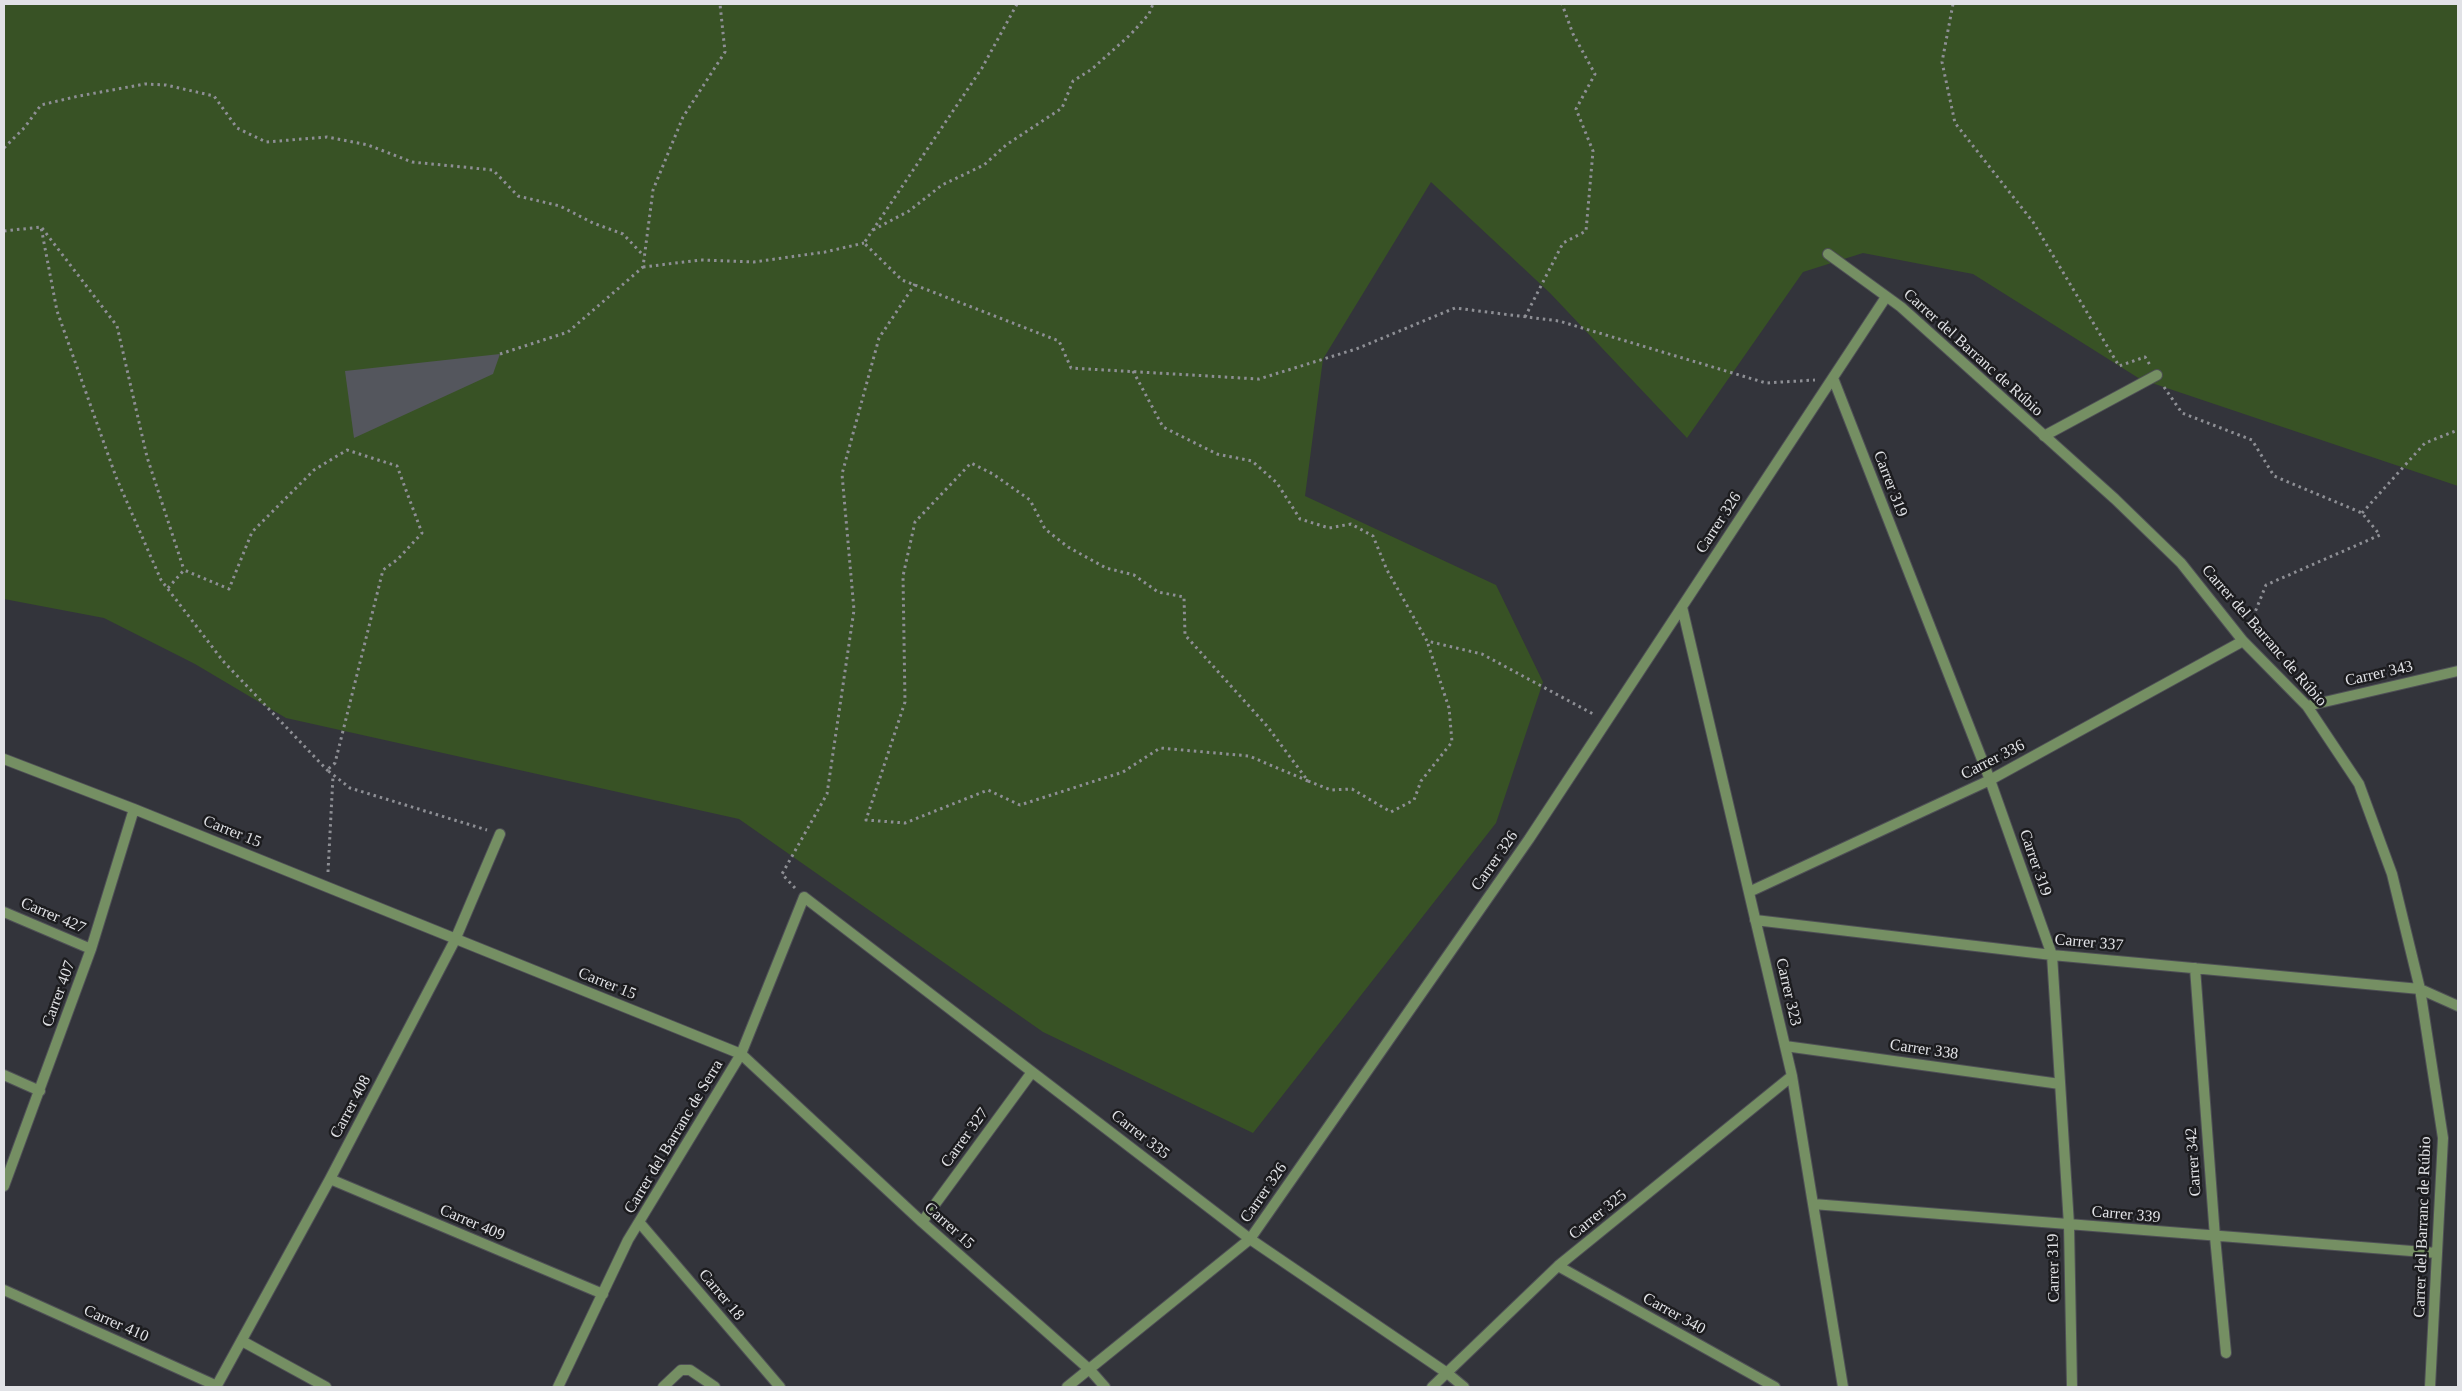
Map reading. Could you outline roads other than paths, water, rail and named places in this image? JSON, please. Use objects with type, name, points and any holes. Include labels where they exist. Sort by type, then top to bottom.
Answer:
[{"type":"street","name":"Carrer del Barranc de Rúbio","points":[[1828,254],[1886,296],[2044,436],[2181,563],[2243,641],[2307,706],[2360,784],[2392,874],[2420,989],[2443,1138],[2430,1387]]},
{"type":"street","name":"Carrer 326","points":[[1067,1387],[1250,1240],[1523,847],[1886,296]]},
{"type":"street","points":[[2044,436],[2157,375]]},
{"type":"street","name":"Carrer 319","points":[[1833,378],[1990,780],[2052,955],[2068,1225],[2072,1387]]},
{"type":"street","name":"Carrer 323","points":[[1682,607],[1792,1076],[1843,1387]]},
{"type":"street","name":"Carrer 336","points":[[1749,892],[1990,780],[2243,641]]},
{"type":"street","name":"Carrer 343","points":[[2307,706],[2458,671]]},
{"type":"street","name":"Carrer 15","points":[[4,759],[134,809],[455,940],[742,1054],[922,1222],[1090,1370],[1105,1387]]},
{"type":"street","name":"Carrer 407","points":[[4,1186],[91,949],[134,809]]},
{"type":"street","name":"Carrer 408","points":[[216,1387],[330,1179],[455,940],[500,834]]},
{"type":"street","name":"Carrer 335","points":[[804,897],[1250,1240],[1447,1373],[1464,1387]]},
{"type":"street","name":"Carrer del Barranc de Serra","points":[[558,1387],[628,1240],[742,1054],[804,897]]},
{"type":"street","name":"Carrer 427","points":[[4,912],[91,949]]},
{"type":"street","name":"Carrer 337","points":[[1755,920],[2052,955],[2420,989],[2458,1006]]},
{"type":"street","name":"Carrer 342","points":[[2195,968],[2215,1237],[2226,1353]]},
{"type":"street","name":"Carrer 338","points":[[1785,1046],[2060,1084]]},
{"type":"street","name":"Carrer 327","points":[[922,1222],[1032,1072]]},
{"type":"street","points":[[4,1075],[40,1091]]},
{"type":"street","name":"Carrer 325","points":[[1432,1387],[1558,1266],[1792,1076]]},
{"type":"street","name":"Carrer 409","points":[[330,1179],[603,1294]]},
{"type":"street","name":"Carrer 339","points":[[1813,1204],[2438,1253]]},
{"type":"street","name":"Carrer 18","points":[[640,1222],[780,1387]]},
{"type":"street","name":"Carrer 340","points":[[1558,1266],[1775,1387]]},
{"type":"street","name":"Carrer 410","points":[[4,1290],[216,1387]]},
{"type":"street","points":[[242,1341],[326,1387]]},
{"type":"street","points":[[663,1387],[681,1370],[690,1370],[715,1387]]}]
